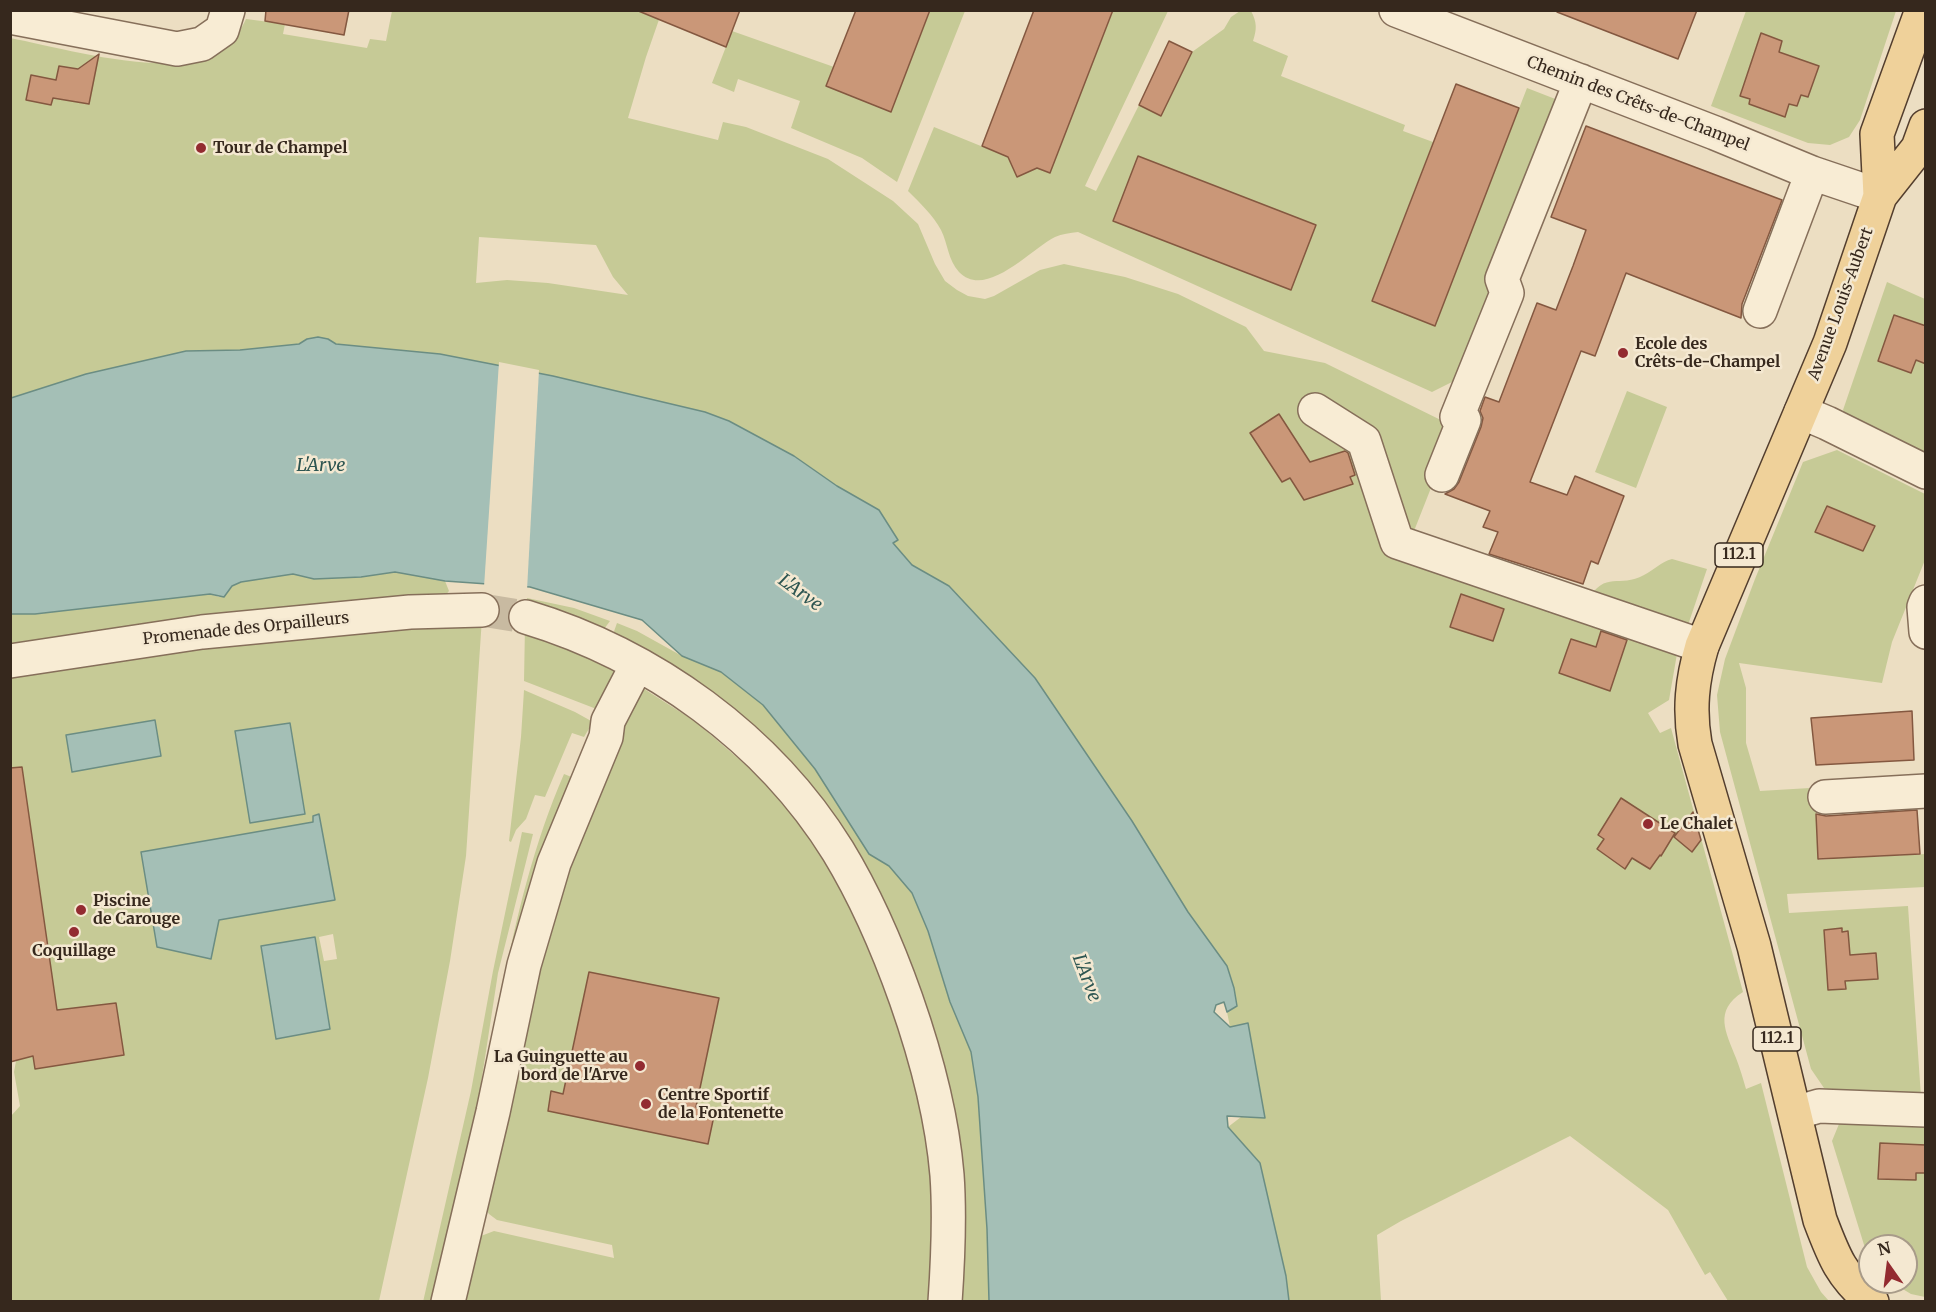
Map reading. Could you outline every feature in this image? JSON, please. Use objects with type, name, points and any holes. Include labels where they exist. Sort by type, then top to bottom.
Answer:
[{"type":"main road","name":"Avenue Louis-Aubert","points":[[1880,196],[1877,134],[1922,10]]},
{"type":"main road","name":"Avenue Louis-Aubert","points":[[1801,412],[1830,343],[1880,196],[1918,148],[1926,126]]},
{"type":"main road","name":"112.1","points":[[1801,412],[1701,646],[1691,702],[1691,723],[1695,744],[1754,946],[1821,1220],[1836,1261],[1850,1282],[1872,1302]]},
{"type":"street","name":"Chemin des Crêts-de-Champel","points":[[1410,13],[1466,23],[1581,81],[1812,173],[1880,196]]},
{"type":"street","points":[[10,17],[177,49],[202,44],[225,20]]},
{"type":"street","points":[[1442,475],[1464,420],[1457,417],[1507,293],[1502,279],[1581,81]]},
{"type":"street","points":[[1760,311],[1812,173]]},
{"type":"street","points":[[1315,410],[1364,441],[1398,542],[1701,646]]},
{"type":"street","points":[[1801,412],[1926,471]]},
{"type":"street","points":[[1926,602],[1924,607],[1926,632]]},
{"type":"street","name":"Promenade des Orpailleurs","points":[[10,661],[202,632],[410,612],[482,610]]},
{"type":"street","points":[[526,618],[585,637],[684,693],[710,712],[741,736],[783,778],[837,850],[859,888],[896,970],[917,1029],[940,1120],[947,1174],[950,1235],[945,1302]]},
{"type":"street","points":[[448,1302],[493,1112],[524,966],[554,863],[606,737],[608,721],[637,665]]},
{"type":"street","points":[[1825,797],[1926,791]]},
{"type":"street","points":[[1795,1113],[1819,1107],[1926,1110]]},
{"type":"green space","points":[[392,11],[662,11],[628,118],[718,140],[723,122],[746,127],[828,159],[893,201],[918,224],[945,281],[968,296],[985,299],[994,296],[1040,270],[1064,264],[1125,277],[1178,294],[1246,327],[1264,351],[1325,363],[1455,427],[1414,531],[1678,648],[1669,700],[1648,713],[1660,733],[1671,728],[1743,992],[1728,1007],[1724,1022],[1726,1031],[1746,1089],[1761,1083],[1807,1267],[1821,1292],[1829,1301],[1728,1301],[1710,1272],[1705,1275],[1668,1210],[1570,1136],[1377,1235],[1381,1301],[1289,1301],[1286,1276],[1260,1163],[1228,1127],[1241,1117],[1264,1118],[1248,1023],[1230,1027],[1227,1012],[1237,1006],[1188,912],[1132,821],[1035,678],[949,586],[912,565],[893,543],[898,540],[879,510],[837,486],[794,456],[729,421],[705,412],[553,376],[440,354],[336,344],[318,338],[299,344],[240,350],[186,351],[86,374],[11,398],[10,38],[118,60],[147,63],[175,63],[200,59],[220,51],[236,36],[246,19],[285,24],[283,34],[367,48],[370,39],[386,41]],"holes":[[[479,237],[596,245],[613,277],[628,295],[548,283],[507,280],[476,283]]]},
{"type":"green space","points":[[930,11],[965,11],[897,182],[862,158],[791,128],[800,101],[738,79],[734,92],[712,83],[732,31],[834,67],[826,86],[891,111]]},
{"type":"green space","points":[[1113,11],[1168,11],[1085,186],[1096,191],[1139,105],[1161,115],[1192,52],[1224,29],[1231,17],[1240,11],[1251,11],[1256,26],[1253,41],[1288,56],[1281,76],[1405,125],[1403,131],[1433,142],[1372,301],[1435,325],[1527,88],[1563,102],[1458,379],[1432,392],[1078,232],[1055,237],[1008,270],[995,276],[982,280],[970,279],[955,267],[938,225],[908,191],[934,127],[1008,157],[1017,177],[1037,168],[1050,172]],"holes":[[[1138,157],[1291,290],[1114,221]]]},
{"type":"green space","points":[[1746,11],[1896,11],[1860,120],[1849,137],[1830,145],[1808,143],[1711,106]]},
{"type":"green space","points":[[1887,282],[1925,299],[1925,463],[1848,421],[1843,410]]},
{"type":"green space","points":[[1627,391],[1667,407],[1636,488],[1595,472]]},
{"type":"green space","points":[[1837,450],[1925,494],[1925,560],[1892,642],[1882,683],[1739,663],[1746,688],[1746,743],[1760,791],[1810,788],[1811,808],[1816,809],[1819,860],[1833,859],[1834,855],[1844,854],[1845,858],[1858,858],[1858,853],[1869,857],[1925,854],[1925,887],[1787,894],[1789,913],[1908,906],[1921,1097],[1849,1096],[1824,1088],[1811,1069],[1720,732],[1717,695],[1725,659],[1803,462]]},
{"type":"green space","points":[[1672,559],[1707,569],[1688,625],[1587,601],[1600,585],[1635,579]]},
{"type":"green space","points":[[395,572],[445,581],[449,591],[443,598],[11,646],[11,614],[35,614],[210,594],[219,597],[241,582],[293,574],[314,579],[361,577]]},
{"type":"green space","points":[[527,598],[574,608],[610,621],[601,633],[526,608]]},
{"type":"green space","points":[[482,618],[466,856],[450,961],[428,1078],[379,1301],[11,1301],[11,1116],[20,1106],[14,1072],[16,1061],[11,1062],[10,1056],[10,671],[163,646]],"holes":[[[313,816],[335,900],[219,920],[313,822]],[[333,934],[337,959],[324,961],[319,937]]]},
{"type":"green space","points":[[617,623],[637,631],[682,656],[721,672],[763,705],[815,769],[869,853],[889,866],[912,893],[928,931],[950,1002],[971,1052],[978,1097],[987,1229],[989,1301],[461,1302],[481,1236],[494,1231],[614,1258],[612,1245],[497,1220],[483,1205],[562,866],[641,687],[696,722],[844,845],[612,637]]},
{"type":"green space","points":[[525,626],[624,667],[599,710],[524,681]]},
{"type":"green space","points":[[524,690],[593,722],[584,737],[572,733],[545,797],[535,795],[526,819],[516,830],[511,842],[509,841]]},
{"type":"green space","points":[[564,774],[574,778],[502,991],[527,881],[553,800]]},
{"type":"green space","points":[[522,832],[533,834],[498,973],[458,1233],[433,1301],[423,1302],[471,1091]]},
{"type":"green space","points":[[1849,1120],[1925,1121],[1925,1297],[1911,1294],[1918,1294],[1918,1234],[1861,1234],[1832,1141],[1839,1124]]},
{"type":"water","name":"L'Arve","points":[[318,337],[336,344],[440,354],[553,376],[705,412],[729,421],[794,456],[837,486],[879,510],[898,540],[893,543],[912,565],[949,586],[1035,678],[1132,821],[1188,912],[1227,966],[1237,1006],[1227,1012],[1224,1002],[1216,1005],[1214,1012],[1230,1027],[1248,1023],[1265,1118],[1227,1116],[1228,1127],[1260,1163],[1286,1276],[1289,1301],[989,1301],[987,1229],[978,1097],[971,1052],[950,1002],[928,931],[912,893],[889,866],[869,854],[815,769],[763,705],[721,672],[682,656],[642,620],[530,587],[445,581],[395,572],[361,577],[314,579],[293,574],[241,582],[232,586],[224,597],[210,594],[35,614],[11,614],[11,398],[86,374],[186,351],[240,350],[299,344],[307,339]]},
{"type":"water","points":[[155,720],[161,756],[72,772],[66,735]]},
{"type":"water","points":[[290,723],[305,814],[250,823],[235,731]]},
{"type":"water","points":[[319,814],[335,900],[219,920],[211,959],[157,947],[141,852],[313,822],[313,816]]},
{"type":"water","points":[[315,937],[330,1029],[276,1039],[261,946]]},
{"type":"pier","points":[[499,362],[539,370],[527,590],[484,587]]},
{"type":"building","points":[[266,10],[349,10],[344,35],[265,21]]},
{"type":"building","points":[[636,10],[740,10],[726,47]]},
{"type":"building","points":[[856,10],[930,10],[891,112],[826,86]]},
{"type":"building","points":[[1034,10],[1113,10],[1050,173],[1037,168],[1017,177],[1008,157],[982,146]]},
{"type":"building","points":[[1558,10],[1697,10],[1678,59],[1557,12]]},
{"type":"building","points":[[1761,33],[1782,41],[1779,52],[1819,66],[1808,97],[1801,95],[1797,106],[1789,104],[1785,117],[1749,104],[1750,99],[1740,96]]},
{"type":"building","points":[[1169,41],[1192,52],[1161,116],[1139,105]]},
{"type":"building","points":[[99,54],[89,104],[53,98],[51,105],[26,100],[31,75],[56,80],[59,66],[78,69]]},
{"type":"building","points":[[1456,84],[1519,108],[1435,326],[1372,301]]},
{"type":"building","points":[[1586,126],[1782,200],[1742,304],[1741,318],[1626,273],[1595,356],[1581,351],[1530,482],[1567,495],[1575,476],[1624,496],[1598,564],[1591,561],[1583,584],[1489,554],[1498,532],[1483,527],[1490,511],[1445,494],[1454,489],[1459,482],[1481,427],[1483,418],[1480,411],[1485,397],[1499,402],[1537,303],[1556,310],[1573,266],[1586,230],[1551,217]]},
{"type":"building","points":[[1138,156],[1316,225],[1291,290],[1113,221]]},
{"type":"building","points":[[1894,315],[1926,326],[1926,364],[1916,360],[1911,373],[1878,361]]},
{"type":"building","points":[[1279,414],[1310,462],[1345,451],[1348,453],[1355,475],[1350,477],[1353,484],[1304,500],[1290,478],[1282,482],[1250,433]]},
{"type":"building","points":[[1827,506],[1875,526],[1863,551],[1815,532]]},
{"type":"building","points":[[1461,594],[1504,609],[1493,641],[1450,627]]},
{"type":"building","points":[[1601,631],[1627,640],[1610,691],[1559,673],[1571,639],[1596,647]]},
{"type":"building","points":[[1912,711],[1914,760],[1816,765],[1811,718]]},
{"type":"building","points":[[22,767],[57,1010],[116,1003],[124,1055],[35,1069],[33,1056],[10,1062],[10,768]]},
{"type":"building","points":[[1621,798],[1675,833],[1650,869],[1632,858],[1625,869],[1597,849],[1604,839],[1598,835]]},
{"type":"building","points":[[1917,810],[1920,854],[1818,859],[1816,814],[1826,816]]},
{"type":"building","points":[[1693,812],[1701,840],[1692,852],[1674,837]]},
{"type":"building","points":[[1842,928],[1842,932],[1848,931],[1850,955],[1876,953],[1878,979],[1845,981],[1846,989],[1828,990],[1824,930]]},
{"type":"building","points":[[589,972],[719,998],[696,1107],[715,1111],[708,1144],[548,1111],[551,1091],[563,1094]]},
{"type":"building","points":[[1880,1143],[1926,1145],[1926,1173],[1916,1173],[1916,1180],[1878,1179]]},
{"type":"tunnel","points":[[482,610],[526,617]]},
{"type":"place","name":"Tour de Champel","points":[[201,148]]},
{"type":"place","name":"Ecole des Crêts-de-Champel","points":[[1623,353]]},
{"type":"place","name":"Le Chalet","points":[[1648,824]]},
{"type":"place","name":"Piscine de Carouge","points":[[81,910]]},
{"type":"place","name":"Coquillage","points":[[74,932]]},
{"type":"place","name":"La Guinguette au bord de l'Arve","points":[[640,1066]]},
{"type":"place","name":"Centre Sportif de la Fontenette","points":[[646,1104]]}]
